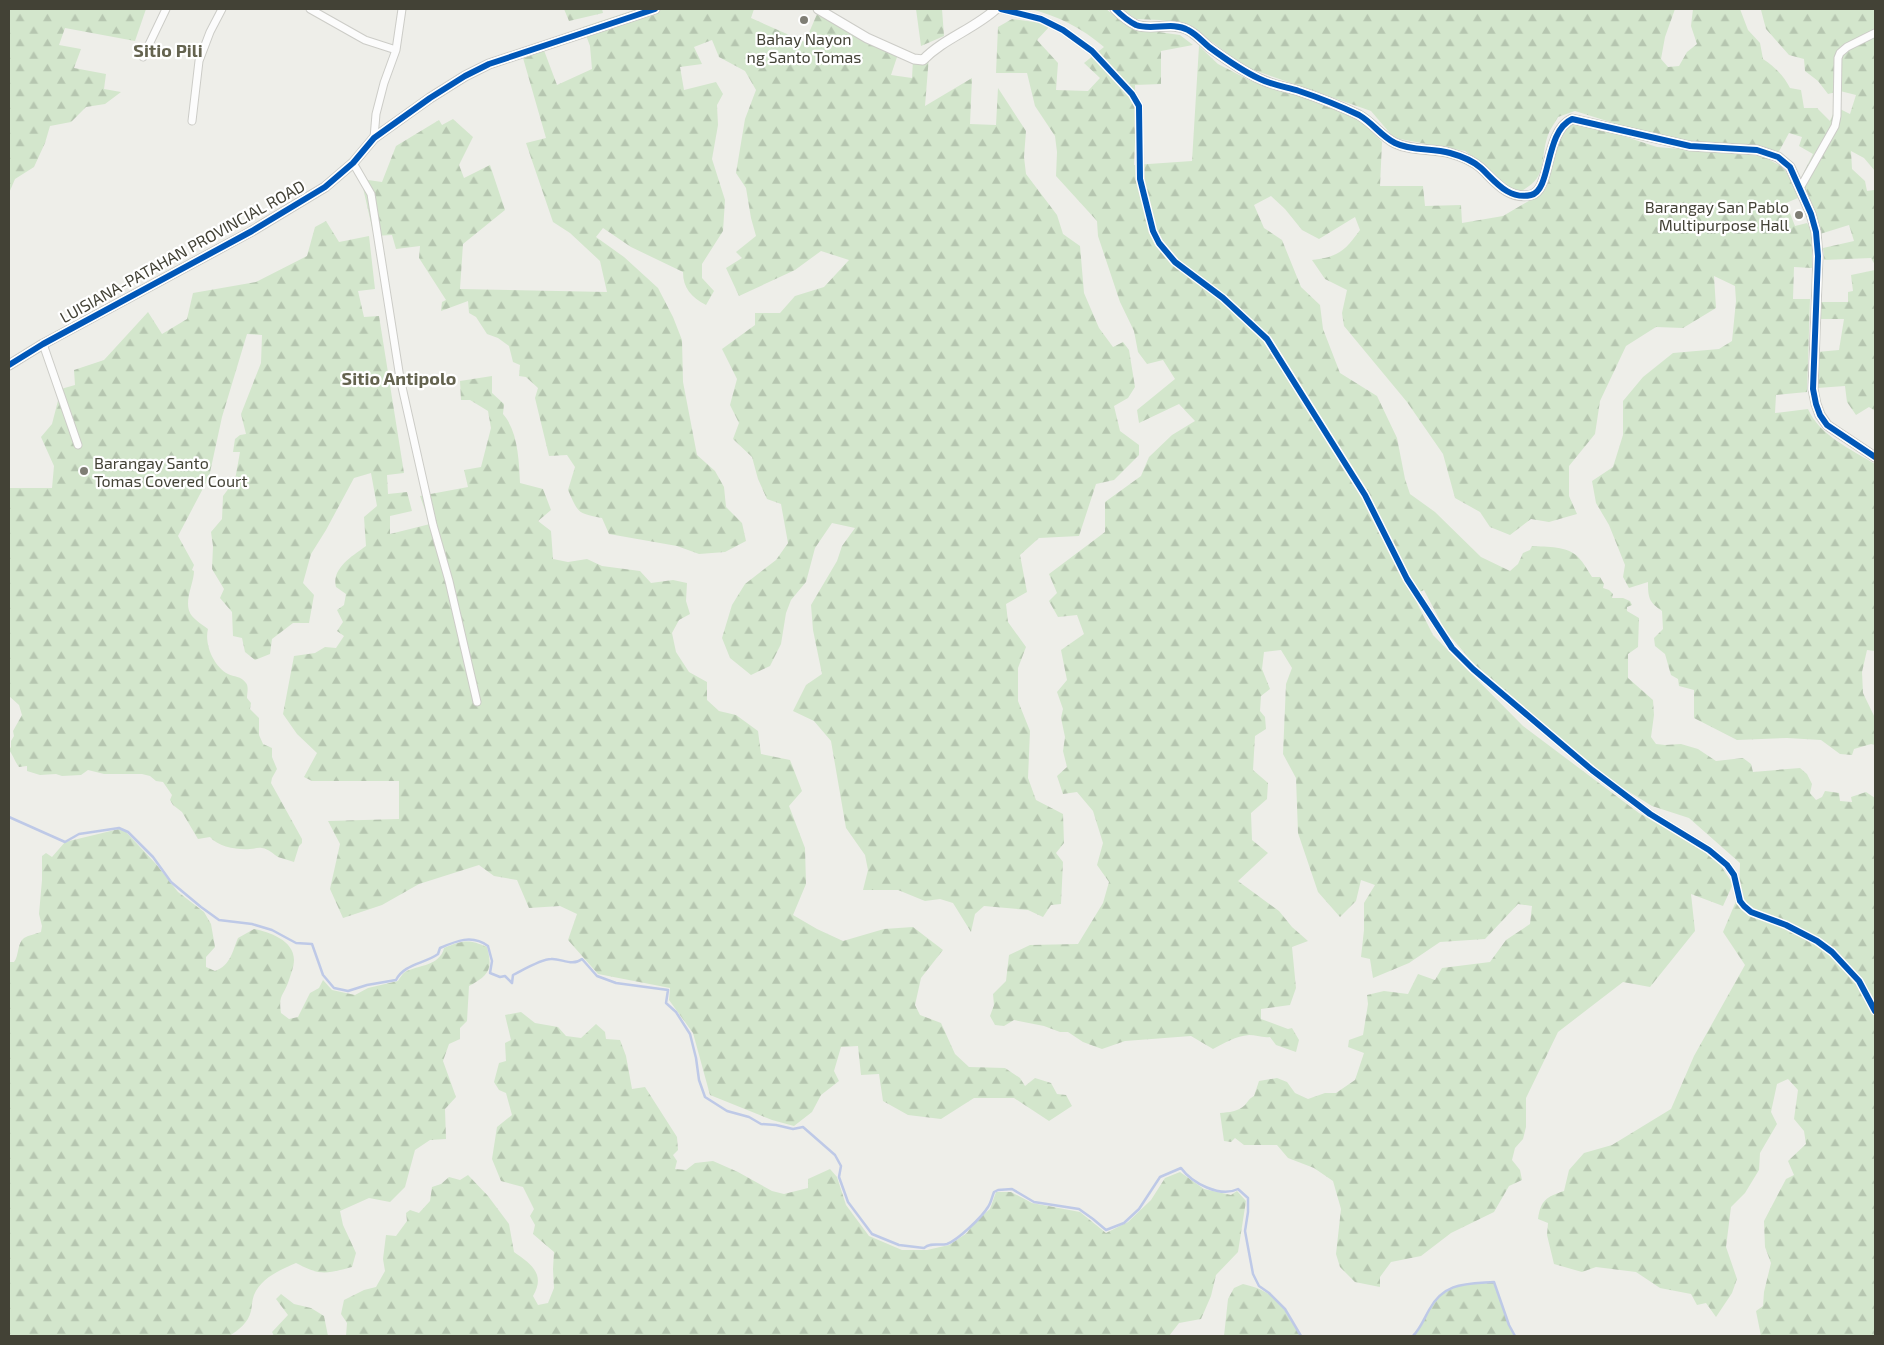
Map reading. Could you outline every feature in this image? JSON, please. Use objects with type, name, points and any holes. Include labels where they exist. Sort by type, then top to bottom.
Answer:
[{"type":"street","points":[[143,57],[166,9]]},
{"type":"street","points":[[192,121],[199,61],[206,41],[222,9]]},
{"type":"street","points":[[310,9],[365,40],[396,50]]},
{"type":"street","points":[[374,138],[378,103],[396,50],[402,9]]},
{"type":"street","name":"LUISIANA-PATAHAN PROVINCIAL ROAD","points":[[9,365],[43,344],[252,231],[325,187],[353,163],[374,138],[430,98],[465,76],[489,64],[655,9]]},
{"type":"street","points":[[818,9],[867,38],[914,59],[923,60],[930,53],[979,23],[996,9]]},
{"type":"street","points":[[1001,9],[1041,19],[1064,30],[1092,51],[1132,94],[1139,106],[1140,179],[1153,231],[1159,243],[1175,262],[1223,298],[1267,339],[1365,495],[1407,579],[1452,648],[1473,669],[1592,770],[1650,814],[1709,850],[1721,860],[1734,875],[1740,902],[1751,912],[1802,933],[1832,952],[1852,972],[1870,999],[1875,1011]]},
{"type":"street","points":[[1115,9],[1136,25],[1187,29],[1226,60],[1260,79],[1338,105],[1370,121],[1387,138],[1395,143],[1410,148],[1426,148],[1466,158],[1514,195],[1530,196],[1536,194],[1542,186],[1556,135],[1560,127],[1572,119],[1690,146],[1757,150],[1769,152],[1778,157],[1790,167],[1811,214],[1816,232],[1818,256],[1813,372],[1813,389],[1816,404],[1820,415],[1827,425],[1875,457]]},
{"type":"street","points":[[1800,188],[1835,126],[1837,116],[1837,63],[1840,53],[1847,47],[1875,33]]},
{"type":"street","points":[[353,163],[372,194],[400,378],[477,702]]},
{"type":"street","points":[[43,344],[78,445]]},
{"type":"green space","points":[[9,9],[146,9],[135,41],[65,28],[59,45],[81,49],[74,68],[106,74],[104,89],[121,92],[105,104],[86,107],[71,122],[50,126],[45,143],[34,167],[15,179],[9,193]]},
{"type":"green space","points":[[564,9],[602,9],[603,13],[569,21]]},
{"type":"green space","points":[[637,9],[754,9],[751,18],[805,42],[817,14],[897,57],[891,75],[912,78],[913,60],[929,56],[925,106],[972,78],[970,124],[996,125],[998,88],[1026,131],[1024,157],[1026,174],[1057,215],[1063,234],[1080,246],[1084,293],[1099,328],[1113,347],[1123,342],[1129,350],[1135,387],[1128,398],[1114,406],[1120,431],[1139,445],[1139,455],[1114,480],[1096,484],[1079,536],[1039,538],[1020,555],[1027,592],[1006,604],[1008,622],[1026,647],[1018,668],[1018,701],[1030,731],[1028,778],[1036,800],[1063,814],[1064,843],[1056,853],[1063,862],[1061,904],[1051,905],[1043,917],[1028,910],[984,906],[975,914],[971,932],[953,903],[940,899],[925,901],[898,890],[863,890],[868,870],[865,855],[846,828],[831,741],[814,721],[793,711],[806,685],[822,674],[813,630],[811,605],[837,561],[842,546],[855,528],[832,523],[815,548],[806,582],[791,600],[786,613],[781,644],[770,666],[751,675],[730,658],[722,638],[732,605],[745,584],[776,560],[788,543],[781,504],[767,499],[758,479],[752,457],[733,439],[739,423],[730,405],[737,379],[722,349],[755,325],[755,313],[780,313],[795,296],[824,287],[849,260],[821,251],[795,270],[739,296],[726,268],[742,258],[736,252],[756,236],[746,188],[736,173],[745,119],[756,90],[745,71],[719,57],[712,40],[694,47],[702,64],[680,67],[684,90],[716,82],[723,94],[717,105],[718,125],[712,159],[725,200],[723,231],[702,264],[702,278],[714,291],[706,305],[689,292],[684,283],[683,272],[631,247],[603,228],[596,237],[624,257],[658,288],[673,317],[682,340],[683,382],[697,455],[715,471],[724,487],[726,507],[742,523],[746,541],[725,552],[699,554],[677,546],[609,534],[602,518],[580,511],[574,504],[568,490],[575,467],[567,455],[549,456],[535,398],[538,388],[526,377],[519,376],[520,365],[513,362],[509,346],[498,338],[487,334],[476,317],[469,313],[468,301],[441,311],[442,302],[446,300],[419,258],[420,246],[396,249],[392,235],[374,236],[361,179],[382,182],[396,146],[439,120],[442,125],[453,119],[473,137],[459,165],[464,178],[490,165],[505,210],[463,244],[460,289],[607,292],[600,261],[570,233],[553,222],[526,143],[546,138],[521,51],[542,45],[557,85],[592,69],[590,46],[583,27]]},
{"type":"green space","points":[[916,9],[942,9],[944,36],[921,46]]},
{"type":"green space","points":[[1030,9],[1106,9],[1131,28],[1180,35],[1193,45],[1161,51],[1161,84],[1135,85],[1134,165],[1192,161],[1199,46],[1218,64],[1249,80],[1333,107],[1361,121],[1382,142],[1380,186],[1423,186],[1425,206],[1461,205],[1462,223],[1503,216],[1532,199],[1546,188],[1559,138],[1570,125],[1589,125],[1657,147],[1762,156],[1783,167],[1793,183],[1798,198],[1786,203],[1795,226],[1807,223],[1812,231],[1812,268],[1794,267],[1793,299],[1810,299],[1807,392],[1776,395],[1775,413],[1808,409],[1820,427],[1828,434],[1875,464],[1875,651],[1867,650],[1862,672],[1863,693],[1875,718],[1875,745],[1871,744],[1854,749],[1852,755],[1840,754],[1821,740],[1787,738],[1737,740],[1694,718],[1694,690],[1679,686],[1678,679],[1671,675],[1665,654],[1655,646],[1654,638],[1663,629],[1662,611],[1650,599],[1648,582],[1629,588],[1623,577],[1625,565],[1609,525],[1596,503],[1592,481],[1613,467],[1623,435],[1623,401],[1643,377],[1673,353],[1719,349],[1732,341],[1736,301],[1735,286],[1714,276],[1716,308],[1683,328],[1656,327],[1626,346],[1600,401],[1595,434],[1569,466],[1569,496],[1577,514],[1549,522],[1531,519],[1510,535],[1490,527],[1480,512],[1455,498],[1443,454],[1407,402],[1344,326],[1342,313],[1347,290],[1325,279],[1312,260],[1335,255],[1350,243],[1360,230],[1355,217],[1319,239],[1302,230],[1285,209],[1271,196],[1254,205],[1264,228],[1282,240],[1301,287],[1320,305],[1323,329],[1340,373],[1377,396],[1397,438],[1410,494],[1435,512],[1481,557],[1510,571],[1518,564],[1523,553],[1530,550],[1532,546],[1563,549],[1574,553],[1592,577],[1600,577],[1604,584],[1603,588],[1613,594],[1612,598],[1623,598],[1630,601],[1632,605],[1627,607],[1627,611],[1639,618],[1638,647],[1628,654],[1628,678],[1653,700],[1654,715],[1651,737],[1656,744],[1681,744],[1698,749],[1716,761],[1743,758],[1751,764],[1753,772],[1800,768],[1807,774],[1812,784],[1810,793],[1816,800],[1822,797],[1825,791],[1839,793],[1840,801],[1852,802],[1851,797],[1866,792],[1875,798],[1875,1336],[1761,1336],[1756,1311],[1763,1306],[1764,1292],[1771,1263],[1765,1247],[1764,1221],[1786,1179],[1794,1175],[1788,1161],[1806,1144],[1804,1131],[1794,1119],[1798,1090],[1788,1079],[1777,1084],[1771,1112],[1777,1124],[1760,1153],[1759,1170],[1745,1193],[1731,1207],[1726,1247],[1737,1279],[1732,1293],[1716,1317],[1706,1303],[1697,1305],[1691,1294],[1660,1288],[1636,1272],[1596,1267],[1582,1272],[1554,1264],[1547,1235],[1548,1223],[1538,1219],[1543,1203],[1549,1197],[1564,1191],[1569,1170],[1584,1153],[1612,1145],[1671,1109],[1694,1056],[1745,965],[1723,932],[1739,894],[1740,863],[1689,818],[1652,806],[1579,761],[1495,689],[1445,630],[1424,590],[1413,595],[1433,635],[1523,726],[1639,813],[1715,857],[1733,884],[1723,906],[1691,894],[1695,931],[1650,987],[1623,982],[1558,1032],[1526,1098],[1526,1127],[1523,1139],[1515,1148],[1512,1160],[1520,1170],[1522,1180],[1509,1186],[1494,1212],[1451,1233],[1421,1256],[1391,1262],[1380,1277],[1380,1287],[1355,1282],[1340,1267],[1336,1254],[1341,1209],[1333,1181],[1314,1168],[1288,1158],[1277,1145],[1244,1145],[1235,1138],[1231,1142],[1224,1141],[1220,1113],[1233,1111],[1245,1105],[1254,1096],[1259,1081],[1277,1078],[1287,1082],[1295,1093],[1308,1099],[1325,1093],[1336,1093],[1355,1080],[1364,1053],[1348,1047],[1349,1040],[1363,1035],[1368,1004],[1367,995],[1384,991],[1408,994],[1418,974],[1435,980],[1442,968],[1490,962],[1506,940],[1530,924],[1532,906],[1518,904],[1485,939],[1440,942],[1409,963],[1373,978],[1370,959],[1361,957],[1364,903],[1375,885],[1361,880],[1356,901],[1340,917],[1318,892],[1298,833],[1296,778],[1283,754],[1286,684],[1292,668],[1281,650],[1264,652],[1262,669],[1270,689],[1261,696],[1260,711],[1265,717],[1266,729],[1255,736],[1253,770],[1268,783],[1267,799],[1251,813],[1252,840],[1268,853],[1238,881],[1279,911],[1292,927],[1308,941],[1292,947],[1296,988],[1290,1005],[1261,1009],[1261,1019],[1288,1029],[1292,1028],[1299,1040],[1296,1052],[1276,1045],[1270,1037],[1249,1035],[1235,1038],[1213,1049],[1191,1036],[1125,1041],[1102,1049],[1083,1042],[1068,1032],[1060,1032],[1044,1026],[1014,1020],[1004,1026],[995,1025],[990,1016],[994,1005],[993,994],[1006,981],[1009,955],[1030,945],[1078,944],[1103,903],[1109,882],[1097,865],[1103,843],[1093,811],[1077,792],[1063,794],[1057,776],[1067,767],[1063,751],[1065,737],[1061,718],[1063,709],[1057,692],[1067,680],[1061,650],[1084,634],[1077,615],[1058,617],[1049,601],[1057,593],[1049,574],[1105,532],[1105,502],[1141,476],[1149,457],[1172,435],[1195,421],[1179,404],[1139,423],[1137,410],[1175,379],[1163,360],[1147,364],[1138,352],[1134,331],[1120,302],[1098,236],[1097,221],[1056,176],[1057,152],[1055,136],[1035,106],[1027,73],[996,73],[998,27],[1012,19],[1050,26],[1037,40],[1058,63],[1056,90],[1088,91],[1100,78],[1084,63],[1104,47],[1069,23]]},
{"type":"green space","points":[[1122,9],[1675,9],[1665,37],[1661,59],[1668,67],[1679,66],[1687,52],[1697,44],[1691,26],[1693,9],[1740,9],[1748,30],[1760,43],[1763,59],[1779,72],[1790,88],[1801,90],[1804,108],[1817,108],[1830,121],[1836,107],[1850,114],[1856,95],[1840,91],[1828,94],[1818,81],[1805,71],[1804,59],[1789,55],[1766,29],[1761,10],[1759,9],[1875,9],[1875,171],[1864,158],[1851,151],[1852,169],[1865,181],[1867,191],[1874,190],[1875,192],[1875,265],[1871,258],[1824,260],[1823,248],[1854,241],[1849,225],[1820,234],[1801,178],[1813,154],[1799,146],[1802,137],[1789,133],[1777,155],[1760,146],[1706,143],[1658,137],[1575,111],[1558,117],[1550,130],[1545,144],[1539,175],[1528,187],[1519,192],[1507,186],[1488,168],[1465,151],[1394,138],[1371,111],[1245,67],[1185,24],[1136,19]]},
{"type":"green space","points":[[326,221],[339,242],[369,236],[375,289],[358,291],[364,317],[379,316],[404,473],[387,475],[388,494],[407,492],[412,511],[390,516],[390,534],[430,524],[420,496],[468,487],[464,470],[481,467],[491,428],[488,411],[470,400],[461,400],[460,381],[492,376],[492,393],[504,404],[503,414],[515,438],[520,483],[543,489],[551,510],[538,521],[551,531],[553,559],[568,562],[587,559],[602,566],[640,571],[651,583],[673,580],[687,583],[686,601],[690,614],[679,620],[672,633],[676,652],[689,672],[707,682],[707,700],[719,711],[736,715],[758,731],[761,754],[790,760],[802,791],[789,806],[805,848],[806,884],[793,915],[843,941],[884,929],[913,927],[943,950],[921,978],[915,1005],[920,1015],[941,1023],[955,1054],[969,1067],[1005,1068],[1020,1078],[1025,1086],[1035,1078],[1051,1083],[1057,1094],[1066,1095],[1072,1106],[1049,1121],[1014,1098],[974,1098],[941,1119],[908,1115],[883,1101],[879,1074],[861,1075],[858,1046],[841,1047],[834,1071],[839,1081],[821,1095],[812,1112],[794,1126],[772,1120],[710,1095],[693,1033],[669,1000],[670,988],[598,974],[568,940],[577,914],[560,906],[529,908],[517,880],[494,876],[479,865],[419,884],[382,905],[343,918],[330,889],[340,844],[328,821],[399,819],[399,781],[312,781],[304,777],[317,753],[297,734],[283,714],[294,656],[315,653],[325,647],[336,648],[344,636],[337,631],[343,622],[337,610],[344,605],[346,594],[336,587],[335,580],[340,568],[366,546],[364,517],[377,506],[371,473],[354,478],[311,554],[303,583],[314,595],[309,623],[293,623],[272,639],[270,654],[255,660],[245,652],[242,638],[233,636],[232,612],[220,598],[224,589],[212,569],[213,546],[211,532],[222,519],[223,496],[235,480],[240,452],[233,452],[235,439],[240,435],[246,434],[241,414],[261,363],[262,335],[247,334],[222,417],[209,477],[178,536],[194,565],[192,570],[194,571],[194,576],[188,600],[189,611],[194,618],[208,629],[207,641],[214,661],[223,671],[240,678],[246,683],[248,688],[247,698],[251,703],[250,709],[259,718],[259,735],[263,744],[272,748],[272,757],[277,769],[271,783],[302,839],[294,862],[278,857],[269,850],[234,848],[218,843],[210,837],[198,839],[182,812],[173,805],[170,800],[172,795],[163,782],[156,781],[150,776],[142,774],[104,774],[88,770],[81,775],[40,775],[27,771],[27,766],[19,767],[9,750],[14,736],[13,731],[22,715],[19,705],[9,696],[9,488],[52,488],[54,466],[41,437],[52,424],[61,389],[75,385],[74,370],[104,360],[148,312],[162,334],[187,319],[193,293],[256,282],[307,256],[315,227]]},
{"type":"green space","points":[[1875,270],[1875,411],[1869,407],[1856,415],[1847,402],[1845,386],[1817,388],[1817,352],[1839,350],[1844,319],[1819,319],[1820,302],[1848,302],[1848,292],[1853,291],[1851,275]]},
{"type":"green space","points":[[119,829],[126,832],[156,864],[178,892],[204,912],[211,924],[215,947],[206,957],[206,967],[215,971],[228,962],[238,938],[254,929],[280,938],[290,947],[293,953],[294,965],[280,1002],[281,1013],[289,1019],[298,1017],[310,993],[319,988],[323,980],[332,990],[355,995],[368,988],[398,981],[405,972],[433,962],[442,954],[444,948],[456,943],[470,942],[487,947],[490,961],[489,967],[485,975],[469,986],[467,1021],[460,1028],[460,1039],[449,1044],[443,1061],[456,1097],[445,1109],[446,1139],[430,1140],[415,1150],[405,1187],[390,1202],[369,1198],[340,1211],[343,1225],[356,1253],[352,1267],[318,1272],[296,1263],[278,1272],[266,1279],[257,1289],[253,1297],[248,1319],[240,1329],[229,1336],[9,1336],[9,962],[14,962],[20,943],[24,938],[41,932],[42,926],[39,914],[42,856],[46,853],[52,857],[65,842]]},
{"type":"green space","points":[[521,1012],[535,1023],[558,1027],[566,1036],[581,1038],[596,1024],[605,1032],[606,1039],[620,1040],[626,1056],[632,1089],[645,1087],[677,1137],[678,1150],[673,1155],[677,1161],[675,1169],[686,1170],[695,1163],[713,1161],[738,1172],[772,1191],[784,1194],[808,1188],[808,1179],[830,1169],[837,1177],[846,1205],[869,1236],[902,1250],[927,1250],[949,1245],[967,1233],[974,1223],[990,1209],[996,1192],[1011,1192],[1032,1203],[1080,1212],[1106,1233],[1128,1222],[1151,1200],[1165,1178],[1180,1172],[1204,1189],[1231,1195],[1237,1191],[1246,1201],[1238,1252],[1216,1275],[1211,1296],[1201,1319],[1179,1323],[1169,1336],[346,1336],[347,1323],[341,1314],[344,1300],[364,1290],[376,1287],[385,1271],[383,1259],[386,1235],[396,1236],[407,1221],[406,1213],[410,1210],[419,1213],[430,1201],[432,1187],[441,1184],[449,1177],[460,1180],[468,1175],[488,1196],[509,1224],[514,1252],[535,1270],[538,1282],[533,1296],[538,1305],[548,1303],[554,1288],[554,1252],[533,1234],[535,1225],[530,1216],[534,1209],[523,1187],[501,1181],[492,1159],[497,1127],[512,1115],[506,1093],[499,1090],[494,1082],[499,1063],[506,1061],[505,1043],[511,1040],[505,1015]]},
{"type":"green space","points":[[1494,1282],[1509,1325],[1515,1336],[1413,1336],[1435,1301],[1449,1289],[1465,1284]]},
{"type":"green space","points":[[1243,1284],[1265,1292],[1279,1303],[1301,1336],[1224,1336],[1228,1299],[1234,1288]]},
{"type":"green space","points":[[281,1294],[294,1304],[311,1308],[324,1316],[328,1336],[274,1336],[272,1332],[288,1315],[276,1299]]},
{"type":"waterway","points":[[9,817],[65,842],[79,834],[119,828],[128,832],[153,857],[171,882],[219,920],[252,924],[272,930],[296,943],[312,944],[323,975],[334,988],[348,991],[367,985],[396,980],[409,967],[438,954],[440,948],[458,941],[476,940],[488,946],[492,961],[490,973],[500,977],[505,976],[512,983],[513,975],[547,959],[566,962],[582,959],[597,976],[616,983],[668,990],[666,1003],[676,1012],[690,1034],[699,1080],[705,1097],[727,1111],[749,1117],[761,1124],[793,1129],[803,1127],[835,1155],[841,1166],[839,1177],[848,1202],[872,1234],[899,1245],[924,1248],[929,1245],[944,1245],[952,1242],[981,1216],[989,1205],[994,1192],[998,1190],[1012,1189],[1034,1202],[1079,1209],[1106,1230],[1124,1223],[1139,1209],[1160,1177],[1181,1168],[1199,1184],[1215,1190],[1223,1192],[1238,1189],[1248,1198],[1245,1231],[1253,1274],[1259,1286],[1285,1309],[1301,1336]]},
{"type":"waterway","points":[[1413,1336],[1435,1301],[1449,1289],[1465,1284],[1494,1282],[1509,1325],[1515,1336]]},
{"type":"cycle path","points":[[9,365],[43,344],[252,231],[325,187],[353,163],[374,138],[430,98],[465,76],[489,64],[655,9]]},
{"type":"cycle path","points":[[1001,9],[1041,19],[1063,30],[1092,51],[1132,94],[1139,106],[1140,179],[1153,231],[1159,243],[1175,262],[1223,298],[1267,339],[1365,495],[1407,579],[1452,648],[1473,669],[1592,770],[1650,814],[1709,850],[1727,865],[1734,875],[1740,901],[1751,912],[1786,925],[1817,941],[1832,952],[1859,981],[1875,1011]]},
{"type":"cycle path","points":[[1115,9],[1125,18],[1142,27],[1182,27],[1247,72],[1265,81],[1315,96],[1359,115],[1385,137],[1401,146],[1443,151],[1466,159],[1481,168],[1497,184],[1515,195],[1531,195],[1538,191],[1557,136],[1563,126],[1572,119],[1690,146],[1757,150],[1778,157],[1790,167],[1811,214],[1816,232],[1818,256],[1813,389],[1816,404],[1820,415],[1827,425],[1875,457]]},
{"type":"place","name":"Bahay Nayon ng Santo Tomas","points":[[804,20]]},
{"type":"place","name":"Barangay San Pablo Multipurpose Hall","points":[[1799,215]]},
{"type":"place","name":"Barangay Santo Tomas Covered Court","points":[[84,471]]},
{"type":"district","name":"Sitio Pili","points":[[168,50]]},
{"type":"district","name":"Sitio Antipolo","points":[[399,378]]}]
